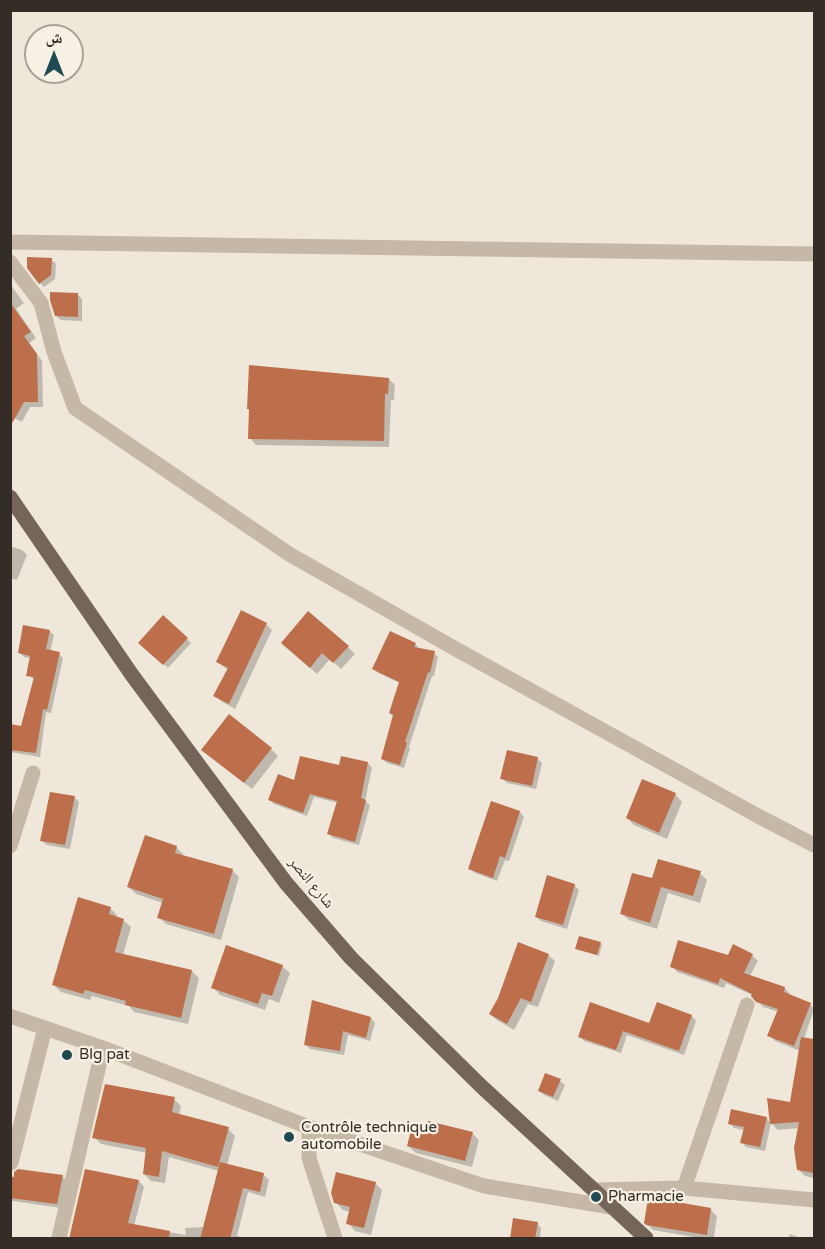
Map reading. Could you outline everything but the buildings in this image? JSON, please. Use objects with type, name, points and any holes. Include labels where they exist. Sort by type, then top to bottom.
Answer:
[{"type":"main road","name":"شارع النصر","points":[[10,497],[132,675],[286,883],[359,966],[481,1086],[646,1239]]},
{"type":"street","points":[[10,242],[814,254]]},
{"type":"street","points":[[10,262],[41,303],[54,352],[75,408],[290,554],[484,665],[814,844]]},
{"type":"street","points":[[10,846],[33,773]]},
{"type":"street","points":[[684,1188],[747,1005]]},
{"type":"street","points":[[10,1016],[102,1048],[309,1127],[484,1186],[611,1208]]},
{"type":"street","points":[[11,1163],[45,1028]]},
{"type":"street","points":[[59,1239],[102,1048]]},
{"type":"street","points":[[309,1127],[309,1158],[335,1239]]},
{"type":"street","points":[[594,1190],[684,1188],[814,1200]]},
{"type":"place","name":"Blg pat","points":[[67,1055]]},
{"type":"place","name":"Contrôle technique automobile","points":[[289,1137]]},
{"type":"place","name":"Pharmacie","points":[[596,1197]]}]
